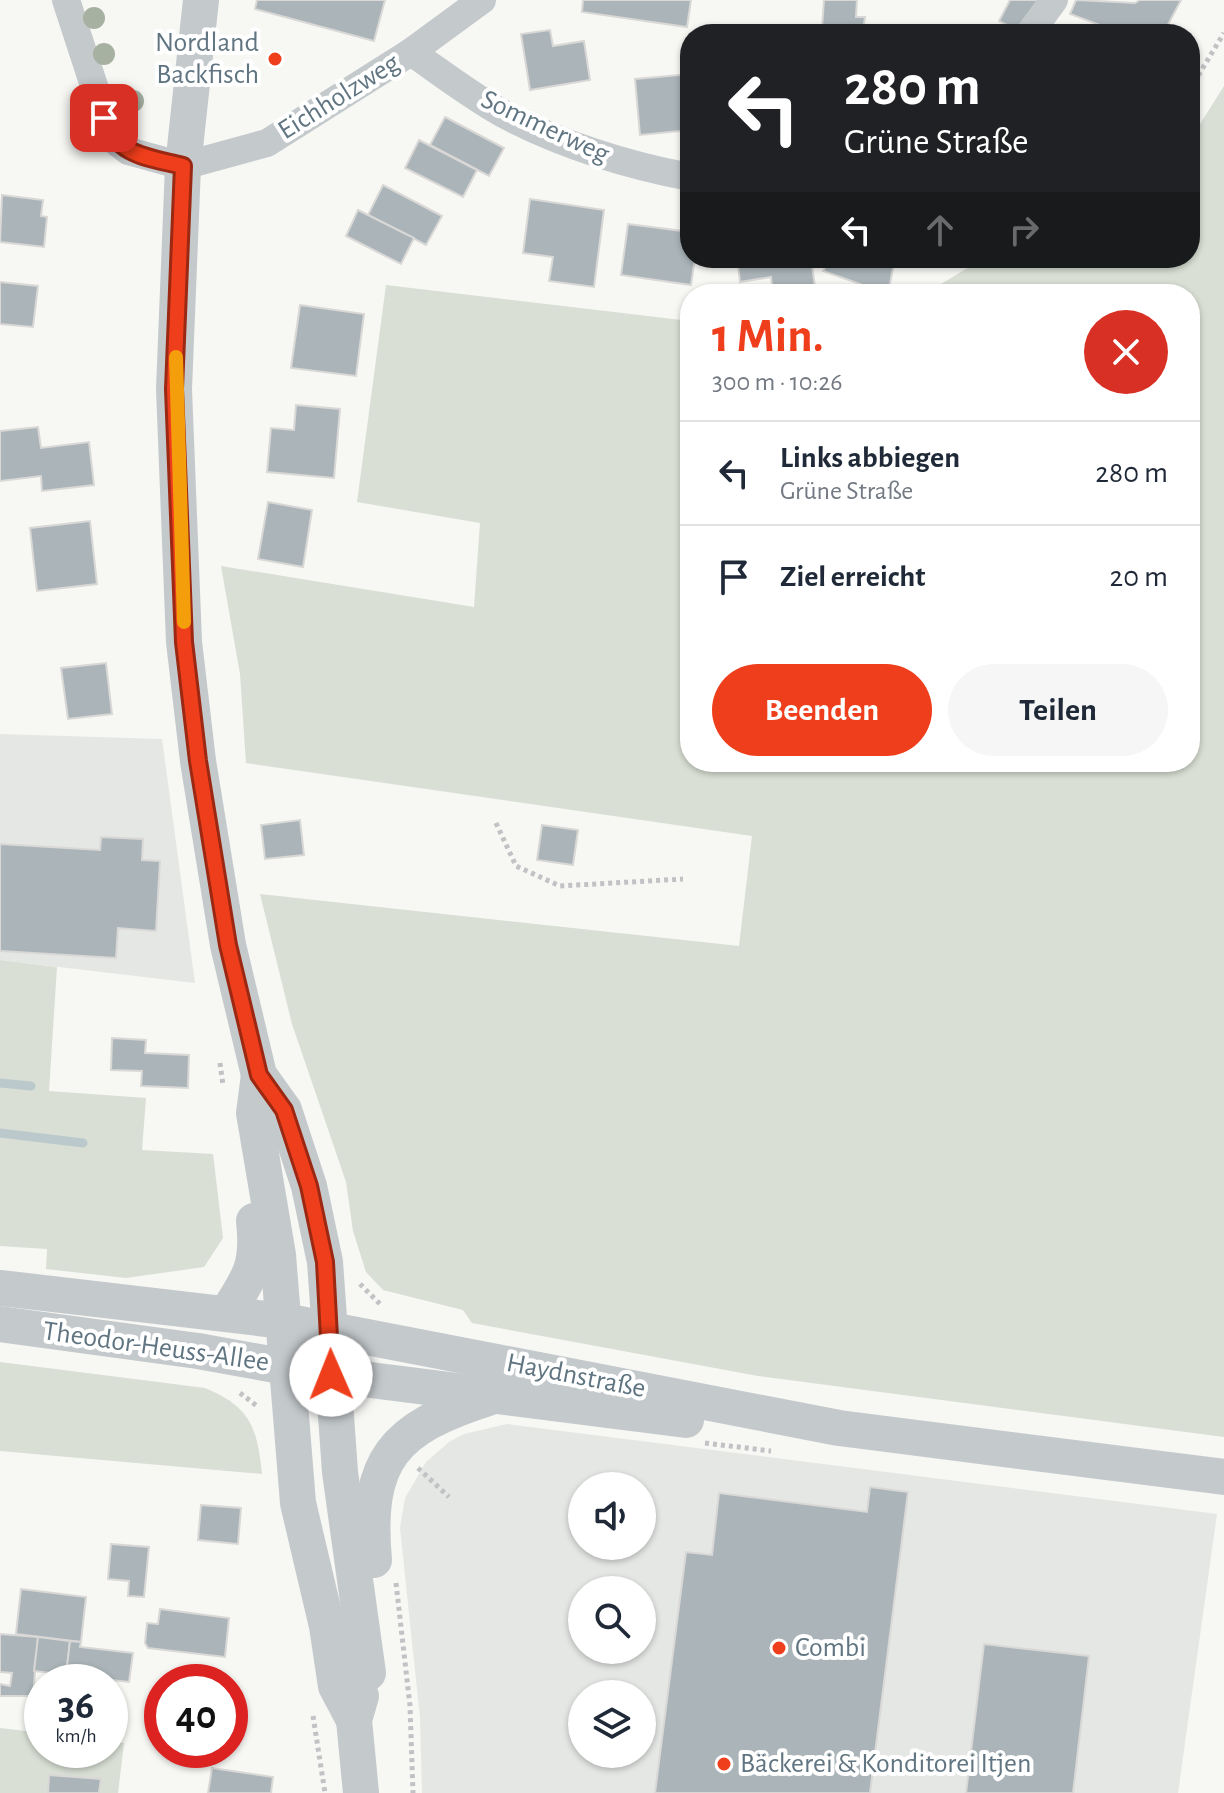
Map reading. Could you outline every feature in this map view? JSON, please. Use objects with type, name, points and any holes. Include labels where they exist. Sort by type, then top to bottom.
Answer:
[{"type":"street","points":[[66,0],[111,138],[128,151],[183,166]]},
{"type":"street","points":[[201,0],[183,166],[174,389],[184,642],[217,885],[259,1075],[254,1113],[246,1135],[257,1252],[252,1274],[227,1313]]},
{"type":"street","name":"Eichholzweg","points":[[183,166],[267,143],[411,52],[482,0]]},
{"type":"street","points":[[1036,24],[1054,0]]},
{"type":"street","name":"Sommerweg","points":[[411,52],[510,117],[593,153],[636,167],[680,175]]},
{"type":"street","points":[[259,1075],[284,1110],[309,1186],[325,1262],[309,1325],[310,1370],[298,1503],[327,1626],[336,1686],[354,1720]]},
{"type":"street","points":[[254,1113],[278,1255],[309,1325],[310,1370],[368,1673]]},
{"type":"street","name":"Theodor-Heuss-Allee","points":[[0,1288],[309,1325]]},
{"type":"street","name":"Theodor-Heuss-Allee","points":[[0,1324],[310,1370]]},
{"type":"street","name":"Haydnstraße","points":[[309,1325],[839,1428],[1224,1477]]},
{"type":"street","name":"Haydnstraße","points":[[310,1370],[696,1421],[839,1428]]},
{"type":"street","points":[[361,1793],[354,1720],[380,1634],[370,1521],[383,1467],[396,1448],[428,1420],[497,1395]]},
{"type":"path","points":[[1200,73],[1224,33]]},
{"type":"path","points":[[496,823],[516,866],[560,886],[683,879]]},
{"type":"path","points":[[354,1275],[366,1294],[384,1307]]},
{"type":"path","points":[[237,1391],[263,1411]]},
{"type":"path","points":[[412,1462],[449,1497]]},
{"type":"path","points":[[394,1571],[410,1706],[413,1793]]},
{"type":"shaded area","points":[[1224,86],[1224,1437],[758,1376],[472,1323],[463,1310],[383,1290],[366,1272],[353,1231],[346,1182],[292,1024],[260,894],[739,946],[752,836],[246,763],[240,674],[221,566],[474,607],[480,523],[357,502],[386,285],[680,320],[680,772],[1200,772],[1200,284],[941,284],[967,268],[1200,268],[1200,124]]},
{"type":"shaded area","points":[[0,734],[162,739],[195,983],[0,960]]},
{"type":"shaded area","points":[[0,960],[57,967],[49,1091],[146,1098],[142,1150],[213,1154],[223,1238],[204,1267],[126,1278],[46,1269],[47,1249],[0,1246]]},
{"type":"shaded area","points":[[0,1362],[205,1388],[233,1403],[249,1421],[262,1474],[0,1451]]},
{"type":"shaded area","points":[[507,1424],[1217,1514],[1178,1793],[422,1793],[420,1718],[400,1528],[405,1498],[426,1462],[449,1442],[464,1434]]},
{"type":"shaded area","points":[[0,1728],[24,1731],[24,1768],[121,1768],[118,1793],[0,1793]]},
{"type":"building","points":[[257,0],[385,0],[374,41],[255,9]]},
{"type":"building","points":[[583,0],[691,0],[687,24],[680,26],[582,12]]},
{"type":"building","points":[[824,0],[857,0],[856,17],[865,17],[864,24],[822,24]]},
{"type":"building","points":[[1010,0],[1038,0],[1025,24],[999,21]]},
{"type":"building","points":[[1076,0],[1135,3],[1140,0],[1181,0],[1168,24],[1097,24],[1070,14]]},
{"type":"building","points":[[550,30],[553,46],[584,41],[590,80],[530,90],[521,34]]},
{"type":"building","points":[[680,75],[680,131],[640,135],[635,79]]},
{"type":"building","points":[[445,117],[504,148],[489,176],[430,145]]},
{"type":"building","points":[[419,140],[477,170],[463,197],[405,168]]},
{"type":"building","points":[[383,185],[442,216],[426,245],[368,215]]},
{"type":"building","points":[[2,195],[43,200],[41,216],[47,217],[44,247],[0,242]]},
{"type":"building","points":[[530,199],[604,210],[594,287],[549,281],[553,257],[523,253]]},
{"type":"building","points":[[358,210],[414,238],[401,264],[346,236]]},
{"type":"building","points":[[628,224],[680,231],[680,268],[694,268],[691,284],[621,275]]},
{"type":"building","points":[[738,268],[812,268],[815,284],[772,284],[771,277],[740,282]]},
{"type":"building","points":[[825,268],[893,268],[890,284],[860,284],[823,271]]},
{"type":"building","points":[[0,282],[38,286],[33,327],[0,324]]},
{"type":"building","points":[[300,305],[364,314],[356,376],[291,368]]},
{"type":"building","points":[[296,405],[340,409],[334,478],[267,472],[271,428],[294,430]]},
{"type":"building","points":[[38,427],[41,448],[89,442],[94,485],[42,491],[41,476],[0,481],[0,431]]},
{"type":"building","points":[[268,502],[312,510],[303,567],[258,559]]},
{"type":"building","points":[[90,521],[97,584],[37,591],[30,528]]},
{"type":"building","points":[[106,663],[112,714],[68,719],[61,668]]},
{"type":"building","points":[[300,820],[304,855],[265,859],[261,825]]},
{"type":"building","points":[[542,825],[578,830],[573,865],[537,860]]},
{"type":"building","points":[[101,837],[143,839],[142,860],[160,861],[156,931],[118,928],[116,958],[0,951],[0,844],[100,850]]},
{"type":"building","points":[[112,1038],[146,1040],[145,1053],[189,1055],[188,1088],[141,1086],[142,1071],[111,1070]]},
{"type":"building","points":[[870,1487],[908,1492],[870,1793],[655,1793],[686,1552],[712,1555],[719,1493],[867,1512]]},
{"type":"building","points":[[201,1505],[241,1508],[238,1544],[198,1540]]},
{"type":"building","points":[[111,1544],[149,1547],[144,1597],[128,1596],[129,1581],[108,1579]]},
{"type":"building","points":[[21,1589],[86,1597],[81,1642],[16,1634]]},
{"type":"building","points":[[160,1609],[229,1618],[225,1657],[148,1648],[145,1643],[147,1623],[158,1624]]},
{"type":"building","points":[[0,1634],[38,1637],[36,1664],[24,1664],[24,1696],[0,1696],[0,1684],[10,1686],[12,1673],[0,1672]]},
{"type":"building","points":[[38,1637],[70,1641],[67,1664],[35,1664]]},
{"type":"building","points":[[70,1641],[81,1642],[80,1647],[133,1653],[129,1682],[128,1664],[67,1664]]},
{"type":"building","points":[[984,1644],[1089,1656],[1073,1793],[966,1793]]},
{"type":"building","points":[[212,1768],[273,1777],[271,1793],[208,1793]]},
{"type":"building","points":[[49,1775],[101,1779],[99,1793],[48,1793]]},
{"type":"waterway","points":[[0,1083],[31,1086]]},
{"type":"waterway","points":[[0,1133],[83,1143]]},
{"type":"slow traffic","points":[[176,357],[174,389],[184,622]]},
{"type":"place","name":"Nordland Backfisch","points":[[275,59]]},
{"type":"place","name":"Combi","points":[[779,1648]]},
{"type":"place","name":"Bäckerei & Konditorei Itjen","points":[[724,1764]]},
{"type":"route","points":[[104,118],[111,138],[128,151],[183,166],[174,389],[184,642],[198,761],[228,945],[259,1075],[284,1110],[309,1186],[325,1262],[331,1375]]}]
